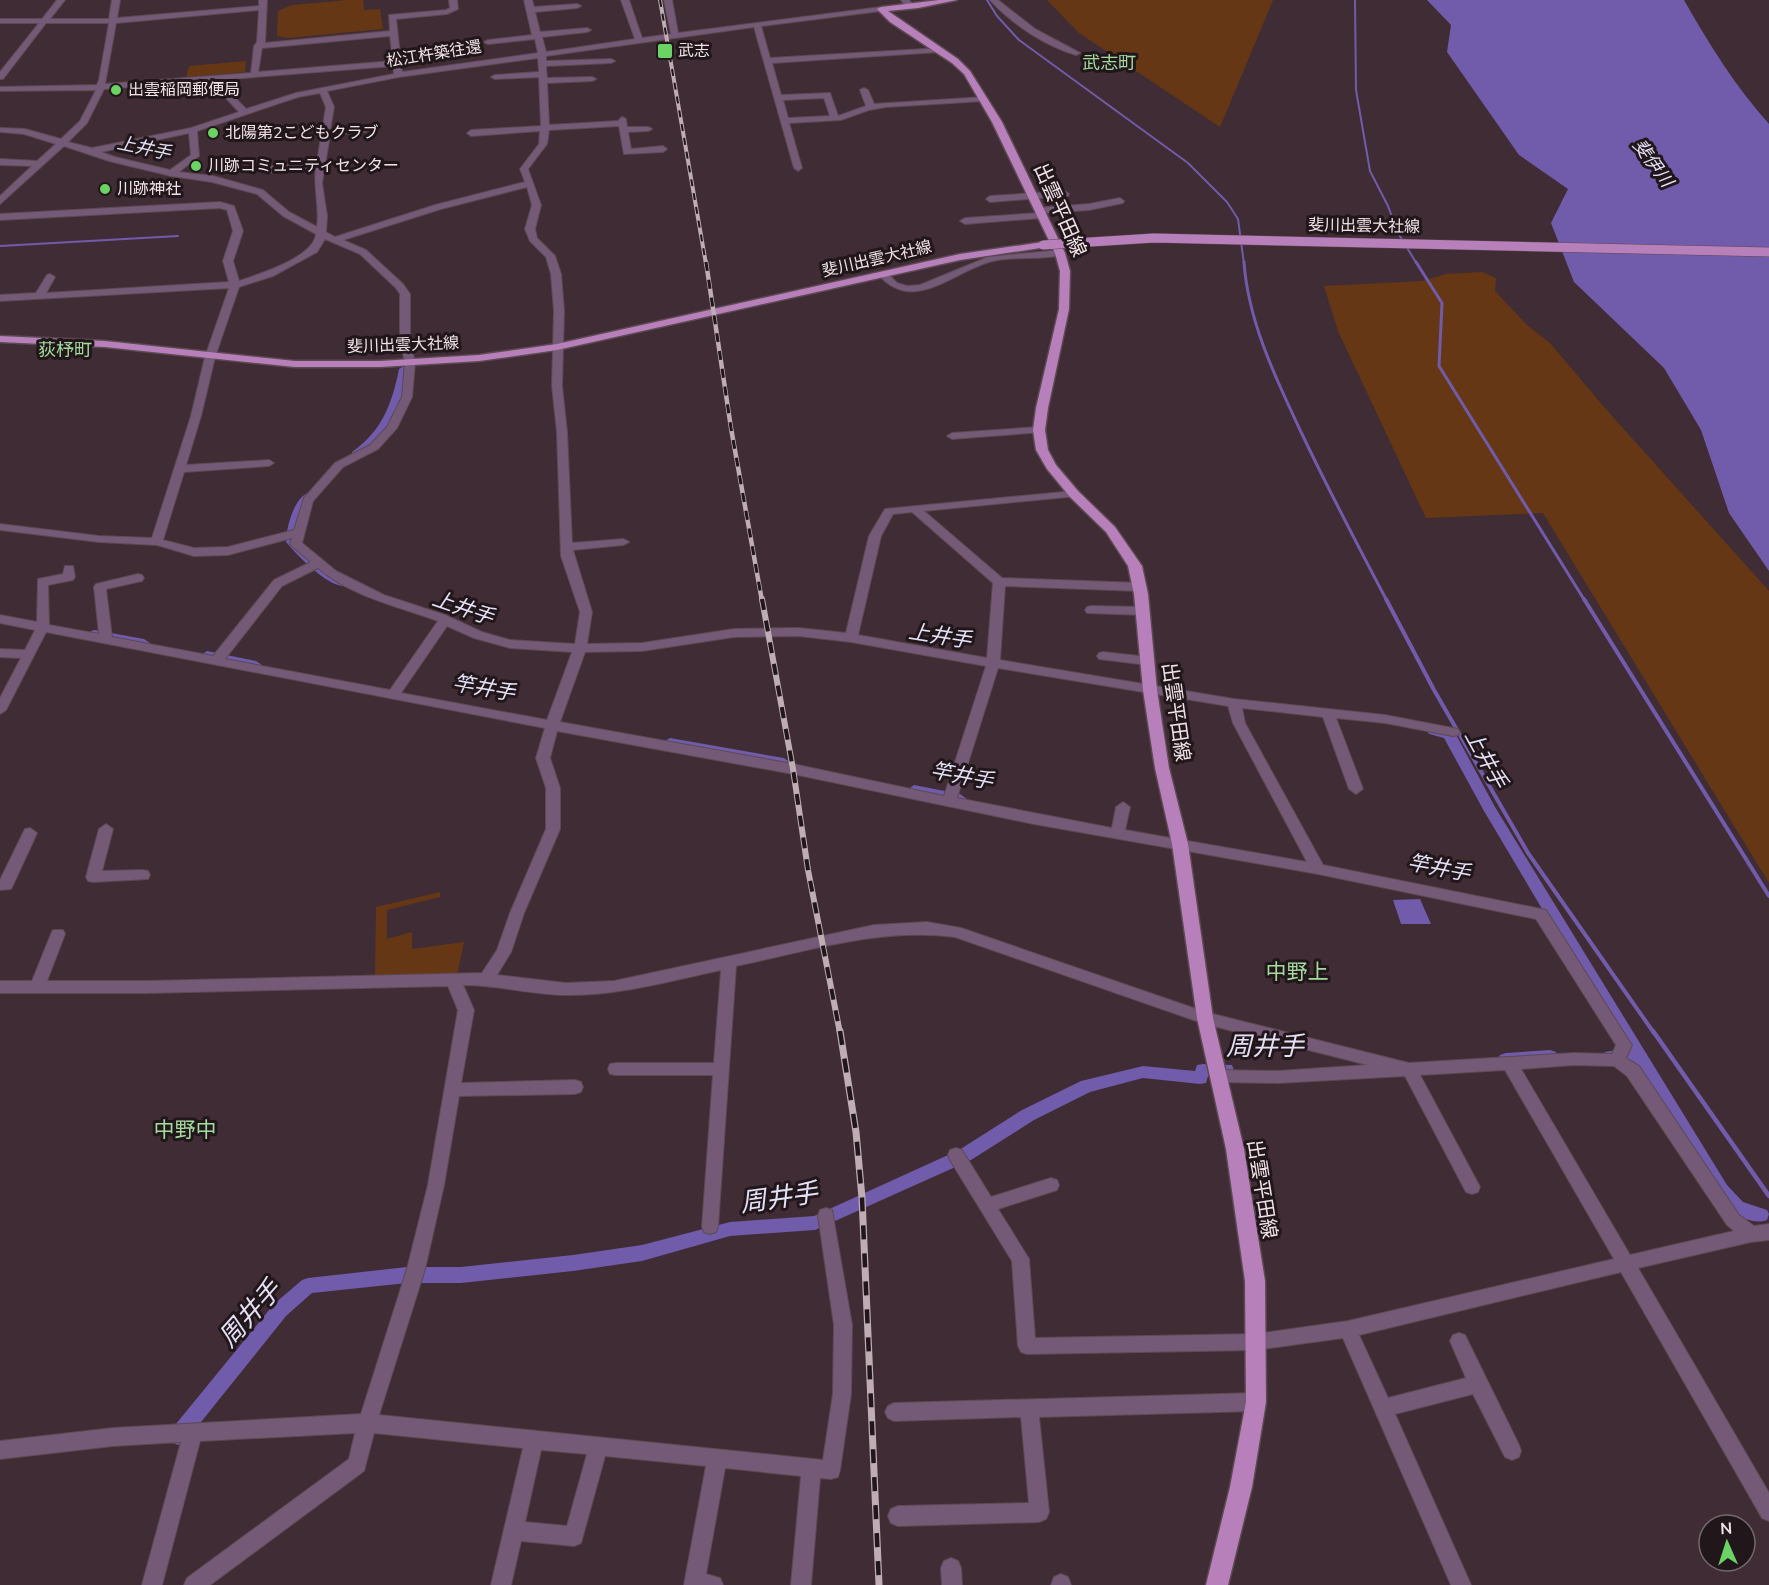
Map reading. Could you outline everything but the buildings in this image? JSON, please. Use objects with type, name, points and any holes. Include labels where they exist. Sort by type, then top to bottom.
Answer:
[{"type":"main road","points":[[881,9],[908,3],[953,0]]},
{"type":"main road","name":"出雲平田線","points":[[881,9],[968,73],[984,99],[1060,253],[1065,271],[1064,309],[1042,408],[1040,429],[1042,450],[1051,466],[1074,494],[1111,530],[1125,548],[1135,566],[1140,587],[1150,690],[1162,768],[1180,844],[1205,1018],[1235,1149],[1255,1281],[1256,1402],[1241,1487],[1217,1585]]},
{"type":"main road","name":"斐川出雲大社線","points":[[0,339],[105,344],[210,357],[295,364],[410,363],[479,358],[558,347],[960,257],[1042,245],[1115,239],[1769,252]]},
{"type":"street","points":[[0,77],[61,0]]},
{"type":"street","points":[[0,201],[83,123],[92,110],[102,87],[116,0]]},
{"type":"street","points":[[399,75],[392,17],[447,12],[454,9],[453,0]]},
{"type":"street","points":[[486,979],[504,952],[517,913],[553,829],[553,788],[543,758],[552,725],[580,648],[586,612],[567,556],[562,432],[557,386],[559,311],[556,274],[550,256],[533,239],[530,229],[536,218],[538,201],[524,169],[543,144],[545,128],[542,53],[528,0]]},
{"type":"street","points":[[626,0],[639,40]]},
{"type":"street","points":[[668,0],[675,35]]},
{"type":"street","points":[[875,0],[881,9]]},
{"type":"street","points":[[994,0],[1009,14],[1050,42],[1076,53]]},
{"type":"street","points":[[0,21],[112,21],[262,4],[261,43],[258,46],[254,76]]},
{"type":"street","points":[[531,14],[577,6]]},
{"type":"street","name":"松江杵築往還","points":[[0,130],[25,132],[92,151],[193,130],[296,95],[399,75],[542,53],[881,9]]},
{"type":"street","points":[[531,14],[571,14]]},
{"type":"street","points":[[757,24],[798,168]]},
{"type":"street","points":[[488,42],[587,30]]},
{"type":"street","points":[[258,46],[394,33]]},
{"type":"street","points":[[767,61],[939,50]]},
{"type":"street","points":[[543,64],[611,61]]},
{"type":"street","points":[[0,89],[102,87],[214,80],[397,63]]},
{"type":"street","points":[[495,77],[592,79]]},
{"type":"street","points":[[214,80],[244,112]]},
{"type":"street","points":[[0,298],[235,285],[270,274],[314,250],[322,232],[323,216],[318,183],[330,107],[322,89]]},
{"type":"street","points":[[864,90],[871,108]]},
{"type":"street","points":[[778,98],[827,95],[835,118]]},
{"type":"street","points":[[785,121],[835,118],[871,108],[984,99]]},
{"type":"street","points":[[596,124],[598,137]]},
{"type":"street","points":[[471,133],[596,124],[623,124],[648,129]]},
{"type":"street","points":[[623,124],[627,152],[663,149]]},
{"type":"street","points":[[171,173],[195,156],[193,130]]},
{"type":"street","points":[[327,133],[365,130]]},
{"type":"street","points":[[92,151],[112,159],[171,173],[213,179],[260,192],[286,214],[334,240],[363,252],[404,292],[405,340],[410,363],[407,397],[392,428],[374,447],[339,465],[308,500],[296,543],[332,574],[380,598],[445,620],[478,635],[510,644],[580,648],[642,647],[734,633],[769,631],[851,638],[1150,690],[1234,703],[1385,720],[1453,732]]},
{"type":"street","points":[[0,162],[37,164]]},
{"type":"street","points":[[266,171],[321,164]]},
{"type":"street","points":[[334,240],[438,207],[529,184]]},
{"type":"street","points":[[990,199],[1065,194]]},
{"type":"street","points":[[965,221],[1089,207],[1120,201]]},
{"type":"street","points":[[0,217],[220,205],[231,208],[238,231],[228,261],[235,285],[210,357],[196,416],[157,542]]},
{"type":"street","points":[[883,274],[895,286],[918,289],[938,284],[973,264],[991,259],[1060,253]]},
{"type":"street","points":[[195,287],[197,273]]},
{"type":"street","points":[[39,296],[50,277]]},
{"type":"street","points":[[952,436],[1040,429]]},
{"type":"street","points":[[179,469],[269,463]]},
{"type":"street","points":[[851,638],[875,536],[889,512],[1074,494]]},
{"type":"street","points":[[915,509],[999,582],[1140,587]]},
{"type":"street","points":[[0,527],[99,539],[157,542],[194,552],[228,551],[297,533]]},
{"type":"street","points":[[567,547],[622,542]]},
{"type":"street","points":[[217,660],[278,583],[319,563]]},
{"type":"street","points":[[1,705],[43,626],[42,582],[69,577],[69,569]]},
{"type":"street","points":[[106,639],[100,587],[138,578]]},
{"type":"street","points":[[949,801],[993,664],[999,582]]},
{"type":"street","points":[[1091,610],[1143,612]]},
{"type":"street","points":[[0,619],[793,769],[949,801],[1318,869],[1541,914],[1624,1045],[1617,1060]]},
{"type":"street","points":[[393,695],[445,620]]},
{"type":"street","points":[[0,653],[29,654]]},
{"type":"street","points":[[1103,656],[1148,661]]},
{"type":"street","points":[[1234,703],[1239,723],[1318,869]]},
{"type":"street","points":[[1328,714],[1356,789]]},
{"type":"street","points":[[1118,833],[1123,807]]},
{"type":"street","points":[[106,829],[93,877],[143,875]]},
{"type":"street","points":[[0,885],[6,885],[30,833]]},
{"type":"street","points":[[0,987],[453,979],[486,979],[566,988],[614,987],[874,931],[927,928],[946,930],[1205,1018],[1409,1069],[1472,1187]]},
{"type":"street","points":[[37,987],[58,934]]},
{"type":"street","points":[[710,1227],[729,963]]},
{"type":"street","points":[[194,1585],[357,1464],[367,1423],[416,1269],[436,1185],[466,1010],[453,979]]},
{"type":"street","points":[[1218,1076],[1278,1077],[1510,1064],[1529,1060],[1617,1060],[1633,1071],[1733,1220],[1751,1234]]},
{"type":"street","points":[[1510,1064],[1769,1511]]},
{"type":"street","points":[[616,1069],[721,1070]]},
{"type":"street","points":[[452,1090],[575,1088]]},
{"type":"street","points":[[956,1155],[1020,1259],[1027,1346],[1256,1342],[1347,1329],[1751,1234],[1769,1232]]},
{"type":"street","points":[[987,1205],[1051,1185]]},
{"type":"street","points":[[0,1450],[113,1437],[367,1423],[831,1470],[842,1394],[843,1325],[826,1215]]},
{"type":"street","points":[[1347,1329],[1461,1585]]},
{"type":"street","points":[[1459,1341],[1512,1451]]},
{"type":"street","points":[[1383,1408],[1478,1384]]},
{"type":"street","points":[[894,1412],[1256,1402]]},
{"type":"street","points":[[898,1516],[1040,1512],[1029,1408]]},
{"type":"street","points":[[152,1585],[193,1433]]},
{"type":"street","points":[[501,1585],[534,1440]]},
{"type":"street","points":[[513,1531],[574,1536],[598,1448]]},
{"type":"street","points":[[701,1584],[717,1458]]},
{"type":"street","points":[[801,1585],[811,1468]]},
{"type":"shaded area","points":[[363,0],[364,10],[380,9],[383,29],[288,38],[277,36],[278,11],[292,5]]},
{"type":"shaded area","points":[[1047,0],[1273,0],[1220,127],[1079,33]]},
{"type":"shaded area","points":[[246,61],[245,72],[186,77],[189,66]]},
{"type":"shaded area","points":[[1482,272],[1496,278],[1495,291],[1527,325],[1550,343],[1604,407],[1769,591],[1769,883],[1543,513],[1426,518],[1338,331],[1324,286],[1422,281],[1446,274]]},
{"type":"shaded area","points":[[440,892],[440,897],[387,910],[387,939],[412,932],[412,949],[464,942],[457,975],[375,976],[376,907]]},
{"type":"water","name":"斐伊川","points":[[1427,0],[1684,0],[1723,64],[1769,124],[1769,571],[1729,513],[1701,430],[1664,368],[1574,282],[1551,223],[1568,189],[1519,155],[1447,52],[1451,25]]},
{"type":"water","points":[[1420,899],[1431,924],[1401,924],[1393,900]]},
{"type":"waterway","points":[[987,0],[997,16],[1019,40],[1188,163],[1227,202],[1238,219],[1244,264]]},
{"type":"waterway","points":[[1355,0],[1356,90],[1370,171],[1388,206],[1398,233],[1417,264]]},
{"type":"waterway","points":[[0,246],[178,236]]},
{"type":"waterway","points":[[1244,262],[1251,307],[1265,351],[1292,414],[1387,601]]},
{"type":"waterway","points":[[1416,262],[1442,303],[1439,366],[1585,601]]},
{"type":"waterway","name":"上井手","points":[[356,454],[376,438],[390,418],[404,369]]},
{"type":"waterway","name":"上井手","points":[[308,496],[294,524],[292,542],[327,575],[343,583]]},
{"type":"waterway","points":[[1386,599],[1434,690],[1528,853],[1654,1033]]},
{"type":"waterway","points":[[1584,599],[1769,896]]},
{"type":"waterway","name":"竿井手","points":[[95,634],[144,643]]},
{"type":"waterway","name":"竿井手","points":[[207,655],[256,665]]},
{"type":"waterway","name":"上井手","points":[[1434,731],[1449,734],[1489,808],[1637,1054]]},
{"type":"waterway","name":"竿井手","points":[[670,742],[784,763]]},
{"type":"waterway","name":"竿井手","points":[[914,790],[960,799]]},
{"type":"waterway","points":[[1653,1031],[1769,1196]]},
{"type":"waterway","name":"周井手","points":[[1631,1049],[1637,1054]]},
{"type":"waterway","name":"周井手","points":[[1611,1056],[1637,1054]]},
{"type":"waterway","name":"竿井手","points":[[1637,1054],[1721,1190],[1738,1208],[1761,1215]]},
{"type":"waterway","name":"周井手","points":[[1506,1059],[1550,1056]]},
{"type":"waterway","name":"周井手","points":[[178,1436],[280,1310],[308,1286],[407,1275],[461,1275],[573,1263],[642,1253],[730,1229],[815,1223],[965,1155],[1028,1115],[1087,1086],[1143,1072],[1200,1078],[1203,1070],[1226,1070]]},
{"type":"railway","points":[[660,0],[706,264]]},
{"type":"railway","points":[[706,262],[731,428],[762,601]]},
{"type":"railway","points":[[762,599],[793,769],[808,870],[840,1033]]},
{"type":"railway","points":[[840,1031],[856,1132],[862,1198],[879,1585]]},
{"type":"place","name":"武志","points":[[665,51]]},
{"type":"place","name":"出雲稲岡郵便局","points":[[116,90]]},
{"type":"place","name":"北陽第2こどもクラブ","points":[[213,133]]},
{"type":"place","name":"川跡コミュニティセンター","points":[[196,166]]},
{"type":"place","name":"川跡神社","points":[[105,189]]},
{"type":"district","name":"武志町","points":[[1109,63]]},
{"type":"district","name":"荻杼町","points":[[65,350]]},
{"type":"district","name":"中野上","points":[[1297,972]]},
{"type":"district","name":"中野中","points":[[185,1130]]}]
